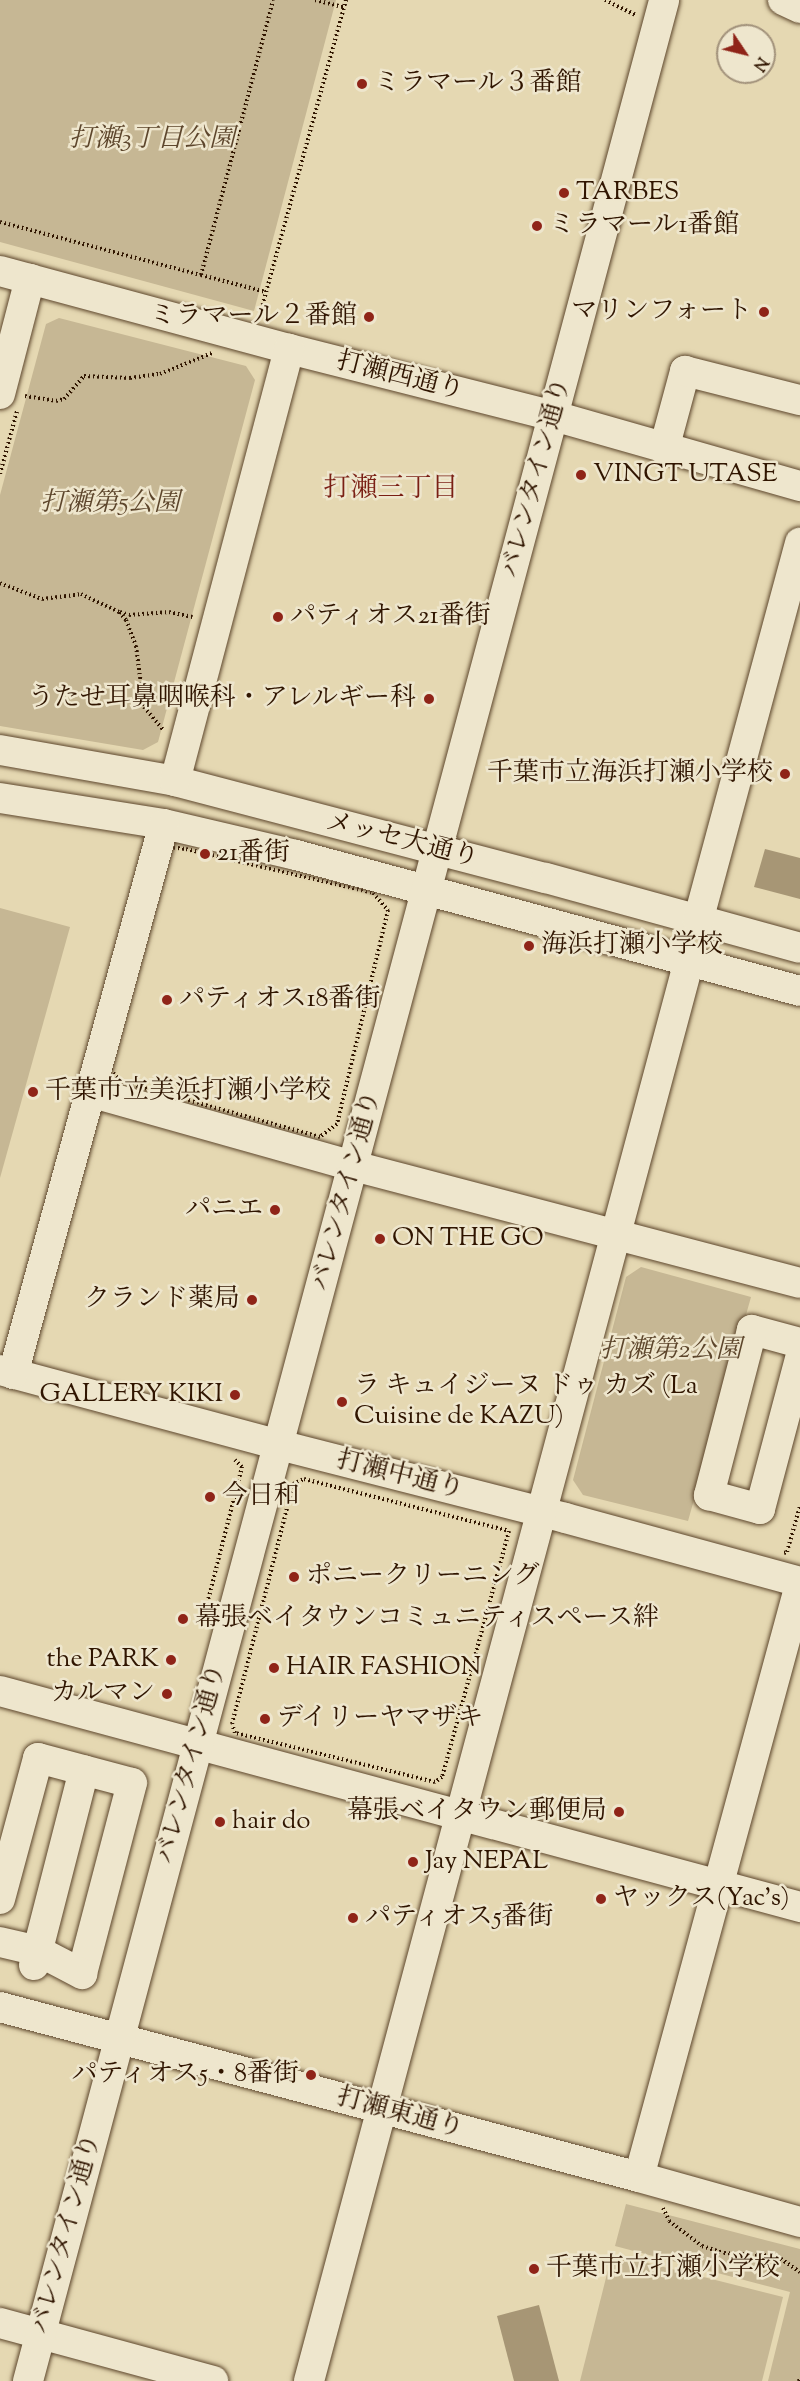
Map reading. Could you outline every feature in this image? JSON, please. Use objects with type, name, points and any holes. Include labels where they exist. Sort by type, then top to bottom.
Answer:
[{"type":"street","name":"バレンタイン通り","points":[[27,2381],[428,891],[664,0]]},
{"type":"street","points":[[783,0],[800,8]]},
{"type":"street","name":"打瀬西通り","points":[[0,271],[289,349],[554,416],[800,486]]},
{"type":"street","points":[[13,398],[30,279]]},
{"type":"street","points":[[175,781],[289,349]]},
{"type":"street","points":[[664,449],[685,371],[800,400]]},
{"type":"street","points":[[698,921],[800,543]]},
{"type":"street","name":"メッセ大通り","points":[[0,750],[175,781],[438,852],[546,878],[800,948]]},
{"type":"street","name":"メッセ大通り","points":[[0,798],[164,824],[428,891],[800,991]]},
{"type":"street","points":[[6,1372],[90,1092],[164,824]]},
{"type":"street","points":[[309,2381],[459,1813],[689,961]]},
{"type":"street","points":[[90,1092],[354,1166],[800,1283]]},
{"type":"street","points":[[752,1330],[800,1358],[760,1509],[709,1496],[752,1330]]},
{"type":"street","name":"打瀬中通り","points":[[6,1372],[279,1445],[540,1511],[800,1584]]},
{"type":"street","points":[[639,2177],[800,1584]]},
{"type":"street","points":[[0,1691],[459,1813],[800,1907]]},
{"type":"street","points":[[0,1899],[38,1758],[132,1783],[82,1974],[36,1958],[0,1942]]},
{"type":"street","points":[[36,1958],[84,1770]]},
{"type":"street","points":[[0,1962],[36,1958]]},
{"type":"street","name":"打瀬東通り","points":[[0,2007],[800,2222]]},
{"type":"street","points":[[0,2324],[213,2381]]},
{"type":"path","points":[[201,275],[273,0]]},
{"type":"path","points":[[315,0],[344,8]]},
{"type":"path","points":[[259,320],[346,0]]},
{"type":"path","points":[[605,0],[636,15]]},
{"type":"path","points":[[0,222],[266,292]]},
{"type":"path","points":[[0,474],[13,398],[56,401],[64,399],[84,376],[130,378],[160,375],[215,352],[204,349]]},
{"type":"path","points":[[0,583],[42,599],[81,594],[129,615],[169,612],[193,617]]},
{"type":"path","points":[[190,628],[196,606]]},
{"type":"path","points":[[119,612],[126,620],[136,645],[144,707],[164,731]]},
{"type":"path","points":[[162,740],[167,720]]},
{"type":"path","points":[[110,1069],[170,847],[373,893],[388,910],[337,1124],[320,1137]]},
{"type":"path","points":[[204,1617],[242,1467],[234,1459]]},
{"type":"path","points":[[304,1479],[509,1531],[442,1776],[435,1782],[235,1733],[232,1724],[293,1484],[304,1479]]},
{"type":"path","points":[[777,1555],[787,1552],[800,1506]]},
{"type":"path","points":[[663,2208],[669,2221],[702,2246],[724,2253],[777,2256],[790,2262],[800,2272]]},
{"type":"green space","name":"打瀬3丁目公園","points":[[0,0],[336,0],[254,311],[0,242]]},
{"type":"green space","name":"打瀬第5公園","points":[[59,318],[246,366],[255,380],[158,742],[143,750],[0,726],[0,495],[46,324]]},
{"type":"green space","points":[[0,908],[70,927],[0,1178]]},
{"type":"green space","name":"打瀬第2公園","points":[[641,1267],[751,1297],[688,1521],[583,1495],[573,1480],[626,1277]]},
{"type":"green space","points":[[626,2204],[800,2249],[800,2381],[768,2381],[790,2292],[615,2246]]},
{"type":"green space","points":[[612,2254],[783,2297],[762,2381],[580,2381]]},
{"type":"shaded area","points":[[765,849],[800,858],[800,899],[754,887]]},
{"type":"shaded area","points":[[539,2305],[559,2381],[514,2381],[497,2316]]},
{"type":"place","name":"ミラマール３番館","points":[[362,84]]},
{"type":"place","name":"TARBES","points":[[564,193]]},
{"type":"place","name":"ミラマール1番館","points":[[537,226]]},
{"type":"place","name":"マリンフォート","points":[[764,312]]},
{"type":"place","name":"ミラマール２番館","points":[[369,317]]},
{"type":"place","name":"VINGT UTASE","points":[[581,475]]},
{"type":"place","name":"パティオス21番街","points":[[278,617]]},
{"type":"place","name":"うたせ耳鼻咽喉科・アレルギー科","points":[[429,699]]},
{"type":"place","name":"千葉市立海浜打瀬小学校","points":[[785,774]]},
{"type":"place","name":"21番街","points":[[205,854]]},
{"type":"place","name":"海浜打瀬小学校","points":[[529,946]]},
{"type":"place","name":"パティオス18番街","points":[[167,1000]]},
{"type":"place","name":"千葉市立美浜打瀬小学校","points":[[33,1092]]},
{"type":"place","name":"パニエ","points":[[275,1210]]},
{"type":"place","name":"ON THE GO","points":[[380,1239]]},
{"type":"place","name":"クランド薬局","points":[[252,1300]]},
{"type":"place","name":"GALLERY KIKI","points":[[235,1395]]},
{"type":"place","name":"ラ キュイジーヌ ドゥ カズ (La Cuisine de KAZU)","points":[[342,1402]]},
{"type":"place","name":"今日和","points":[[210,1497]]},
{"type":"place","name":"ポニークリーニング","points":[[294,1577]]},
{"type":"place","name":"幕張ベイタウンコミュニティスペース絆","points":[[183,1619]]},
{"type":"place","name":"the PARK","points":[[171,1660]]},
{"type":"place","name":"HAIR FASHION","points":[[274,1668]]},
{"type":"place","name":"カルマン","points":[[167,1694]]},
{"type":"place","name":"デイリーヤマザキ","points":[[265,1719]]},
{"type":"place","name":"幕張ベイタウン郵便局","points":[[619,1812]]},
{"type":"place","name":"hair do","points":[[220,1822]]},
{"type":"place","name":"Jay NEPAL","points":[[413,1862]]},
{"type":"place","name":"ヤックス(Yac's)","points":[[601,1899]]},
{"type":"place","name":"パティオス5番街","points":[[353,1918]]},
{"type":"place","name":"パティオス5・8番街","points":[[311,2075]]},
{"type":"place","name":"千葉市立打瀬小学校","points":[[534,2269]]},
{"type":"district","name":"打瀬三丁目","points":[[391,490]]}]
